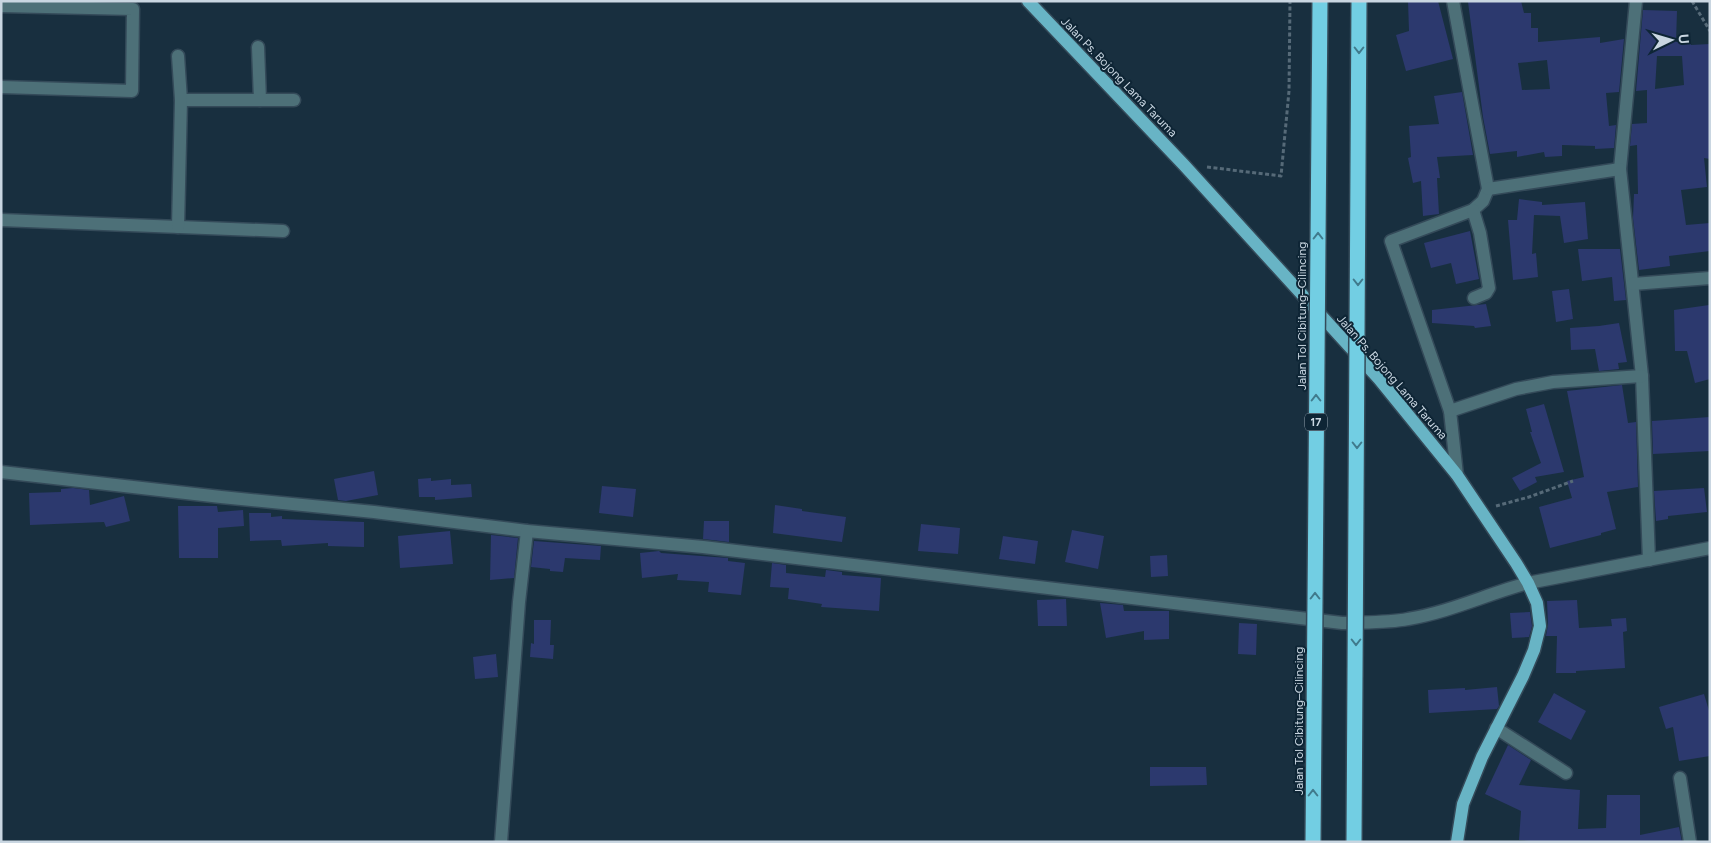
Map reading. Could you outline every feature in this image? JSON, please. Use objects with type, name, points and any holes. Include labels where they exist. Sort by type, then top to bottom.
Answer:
[{"type":"highway","name":"Jalan Tol Cibitung–Cilincing","points":[[1313,842],[1320,1]]},
{"type":"highway","points":[[1354,842],[1359,1]]},
{"type":"main road","name":"Jalan Ps. Bojong Lama Taruma","points":[[1028,1],[1184,165],[1379,379],[1457,475],[1528,583],[1536,602],[1540,626],[1534,650],[1482,757],[1463,804],[1457,842]]},
{"type":"street","points":[[1453,1],[1488,189],[1483,201],[1473,210],[1391,241],[1450,411],[1457,475]]},
{"type":"street","points":[[1636,1],[1620,169],[1642,376],[1649,560]]},
{"type":"street","points":[[1,6],[133,9],[132,91],[1,87]]},
{"type":"street","points":[[258,48],[260,100]]},
{"type":"street","points":[[178,56],[181,100],[178,227]]},
{"type":"street","points":[[181,100],[294,100]]},
{"type":"street","points":[[1488,189],[1620,169]]},
{"type":"street","points":[[1473,210],[1480,233],[1489,288],[1486,293],[1474,298]]},
{"type":"street","points":[[1,220],[283,231]]},
{"type":"street","points":[[1633,284],[1710,278]]},
{"type":"street","points":[[1450,411],[1516,389],[1553,382],[1642,376]]},
{"type":"street","points":[[1,472],[220,497],[374,512],[527,531],[703,548],[1342,623],[1406,620],[1475,602],[1504,589],[1528,583],[1710,548]]},
{"type":"street","points":[[501,842],[519,602],[527,531]]},
{"type":"street","points":[[1496,728],[1566,773]]},
{"type":"street","points":[[1680,778],[1690,842]]},
{"type":"path","points":[[1184,165],[1281,176],[1289,91],[1290,1]]},
{"type":"path","points":[[1692,1],[1710,31]]},
{"type":"path","points":[[1481,510],[1529,497],[1573,481]]},
{"type":"building","points":[[1408,1],[1438,1],[1453,59],[1406,71],[1396,35],[1409,31]]},
{"type":"building","points":[[1521,1],[1524,13],[1531,13],[1531,28],[1538,28],[1538,42],[1600,37],[1600,43],[1624,39],[1619,92],[1606,93],[1609,126],[1616,125],[1614,148],[1595,149],[1595,146],[1562,145],[1562,156],[1545,157],[1544,152],[1517,157],[1517,151],[1490,154],[1483,117],[1468,2]],"holes":[[[1547,60],[1550,89],[1522,90],[1518,63]]]},
{"type":"building","points":[[1643,10],[1677,11],[1676,42],[1691,42],[1691,45],[1710,44],[1710,159],[1704,158],[1707,187],[1681,190],[1686,225],[1710,223],[1710,251],[1669,256],[1670,266],[1639,270],[1633,218],[1634,194],[1638,194],[1637,145],[1630,146],[1632,124],[1647,123],[1647,90],[1636,91]],"holes":[[[1657,56],[1682,56],[1684,85],[1655,89]]]},
{"type":"building","points":[[1462,92],[1473,155],[1437,157],[1440,178],[1437,178],[1439,214],[1423,216],[1421,181],[1413,183],[1408,158],[1411,157],[1409,126],[1439,124],[1434,96]]},
{"type":"building","points":[[1519,199],[1542,202],[1542,205],[1585,202],[1588,239],[1564,243],[1560,216],[1534,215],[1532,254],[1536,253],[1538,277],[1513,280],[1508,220],[1517,220]]},
{"type":"building","points":[[1470,231],[1479,279],[1456,284],[1451,263],[1431,268],[1424,243]]},
{"type":"building","points":[[1578,249],[1620,249],[1626,300],[1614,301],[1612,277],[1582,281]]},
{"type":"building","points":[[1569,289],[1573,319],[1556,322],[1552,291]]},
{"type":"building","points":[[1486,304],[1491,326],[1475,328],[1474,326],[1432,323],[1432,310]]},
{"type":"building","points":[[1709,305],[1710,379],[1695,383],[1687,351],[1675,351],[1674,310]]},
{"type":"building","points":[[1619,323],[1627,362],[1618,363],[1619,369],[1599,371],[1595,349],[1571,350],[1570,328]]},
{"type":"building","points":[[1622,385],[1628,423],[1636,422],[1638,487],[1607,492],[1616,529],[1601,533],[1601,535],[1550,548],[1539,507],[1572,498],[1567,481],[1584,477],[1567,391]]},
{"type":"building","points":[[1544,404],[1564,472],[1535,477],[1537,482],[1520,491],[1512,478],[1541,463],[1530,432],[1532,432],[1526,409]]},
{"type":"building","points":[[1710,417],[1710,451],[1653,454],[1652,421]]},
{"type":"building","points":[[374,471],[378,495],[346,501],[338,500],[334,479]]},
{"type":"building","points":[[431,478],[431,481],[451,479],[451,485],[471,484],[472,497],[435,500],[435,497],[419,497],[418,479]]},
{"type":"building","points":[[602,486],[636,489],[633,517],[599,513]]},
{"type":"building","points":[[1704,488],[1707,512],[1668,516],[1668,519],[1656,521],[1654,491]]},
{"type":"building","points":[[61,489],[89,490],[90,505],[124,496],[130,521],[106,527],[104,522],[30,525],[29,493],[61,492]]},
{"type":"building","points":[[775,505],[846,517],[842,542],[773,533]]},
{"type":"building","points":[[178,506],[217,506],[218,512],[243,510],[244,526],[218,528],[218,558],[179,558]]},
{"type":"building","points":[[249,513],[271,513],[271,517],[282,516],[282,519],[364,522],[364,547],[328,546],[328,543],[282,546],[281,540],[250,541]]},
{"type":"building","points":[[704,521],[729,521],[729,542],[703,539]]},
{"type":"building","points":[[921,524],[960,528],[958,554],[918,551]]},
{"type":"building","points":[[1072,530],[1104,536],[1098,569],[1065,562]]},
{"type":"building","points":[[450,531],[453,564],[400,568],[398,536]]},
{"type":"building","points":[[491,535],[518,538],[514,578],[490,580]]},
{"type":"building","points":[[1003,536],[1038,541],[1035,564],[999,559]]},
{"type":"building","points":[[534,541],[601,546],[600,560],[565,558],[563,572],[531,567]]},
{"type":"building","points":[[659,551],[661,553],[728,558],[728,561],[745,563],[741,595],[708,592],[709,582],[677,580],[678,574],[642,578],[640,553]]},
{"type":"building","points":[[1167,555],[1168,576],[1151,577],[1150,556]]},
{"type":"building","points":[[772,563],[786,565],[786,573],[825,577],[826,570],[842,572],[842,575],[881,578],[879,611],[821,607],[822,604],[788,599],[789,588],[770,587]]},
{"type":"building","points":[[1066,599],[1067,626],[1038,626],[1037,600]]},
{"type":"building","points":[[1577,600],[1579,628],[1612,626],[1611,619],[1626,618],[1627,631],[1623,632],[1625,668],[1556,673],[1557,636],[1546,636],[1548,625],[1547,601]]},
{"type":"building","points":[[1100,603],[1123,605],[1124,611],[1169,611],[1169,639],[1144,640],[1144,631],[1106,638]]},
{"type":"building","points":[[1530,612],[1532,626],[1529,637],[1512,638],[1510,613]]},
{"type":"building","points":[[534,620],[551,620],[550,645],[554,645],[553,659],[530,657],[531,643],[534,644]]},
{"type":"building","points":[[1239,623],[1257,624],[1256,655],[1238,654]]},
{"type":"building","points":[[496,654],[498,677],[475,679],[473,657]]},
{"type":"building","points":[[1497,687],[1499,706],[1497,709],[1429,713],[1428,690],[1465,688],[1465,690]]},
{"type":"building","points":[[1554,693],[1586,711],[1571,740],[1538,722]]},
{"type":"building","points":[[1704,694],[1710,714],[1710,756],[1679,761],[1673,727],[1666,729],[1659,707]]},
{"type":"building","points":[[1508,745],[1531,760],[1519,785],[1580,790],[1578,829],[1606,828],[1607,795],[1640,795],[1640,835],[1679,827],[1682,842],[1542,842],[1519,840],[1521,811],[1485,794]]},
{"type":"building","points":[[1150,767],[1206,767],[1207,785],[1150,786]]}]
